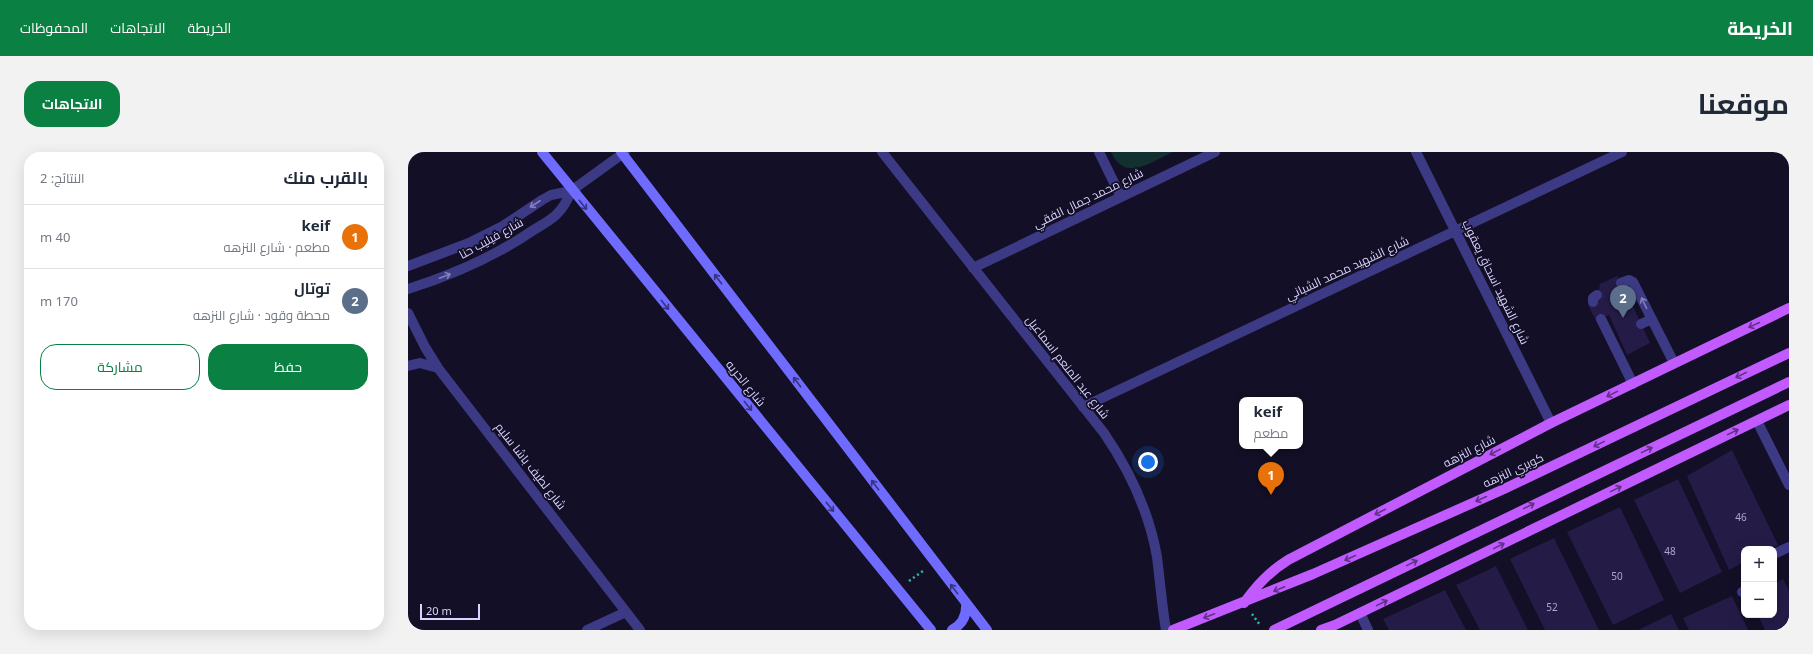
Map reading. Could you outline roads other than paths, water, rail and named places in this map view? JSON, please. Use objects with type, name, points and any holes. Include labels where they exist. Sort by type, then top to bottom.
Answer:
[{"type":"main road","name":"شارع النزهه","points":[[1244,603],[1266,575],[1288,560],[1552,423],[1789,308]]},
{"type":"main road","name":"كوبري النزهه","points":[[1244,603],[1504,489],[1789,353]]},
{"type":"main road","points":[[1274,630],[1789,382]]},
{"type":"main road","points":[[1321,630],[1360,613],[1789,405]]},
{"type":"main road","points":[[1173,630],[1244,603]]},
{"type":"street","name":"شارع الحريه","points":[[542,152],[571,191],[931,629]]},
{"type":"street","name":"شارع عبد المنعم اسماعيل","points":[[882,152],[1115,449],[1134,483],[1153,538],[1157,557],[1160,596],[1166,630]]},
{"type":"street","points":[[1099,152],[1121,197]]},
{"type":"street","name":"شارع محمد جمال الفقي","points":[[973,268],[1215,152]]},
{"type":"street","name":"شارع الشهيد اسحاق يعقوب","points":[[1416,152],[1552,423]]},
{"type":"street","name":"شارع الشهيد محمد الشباني","points":[[1083,407],[1622,152]]},
{"type":"street","name":"شارع فيليب حنا","points":[[408,266],[469,243],[503,226],[547,198],[571,191],[623,153]]},
{"type":"street","points":[[623,153],[934,562],[988,630]]},
{"type":"street","name":"شارع فيليب حنا","points":[[408,289],[472,264],[523,237],[556,215],[568,200],[571,191]]},
{"type":"street","points":[[1621,283],[1629,280],[1633,282],[1674,364]]},
{"type":"street","name":"شارع لطيف باشا سليم","points":[[408,313],[425,347],[438,368],[640,630]]},
{"type":"street","points":[[1602,319],[1615,338],[1633,384]]},
{"type":"street","points":[[1641,324],[1652,319]]},
{"type":"street","points":[[408,366],[420,363],[438,368]]},
{"type":"street","points":[[1757,421],[1789,485]]},
{"type":"street","points":[[1777,553],[1789,547]]},
{"type":"street","points":[[952,630],[963,621],[966,603]]},
{"type":"street","points":[[587,630],[626,612]]},
{"type":"street","points":[[1360,613],[1368,630]]},
{"type":"place","name":"توتال","points":[[1623,318]]},
{"type":"place","name":"keif","points":[[1271,495]]}]
